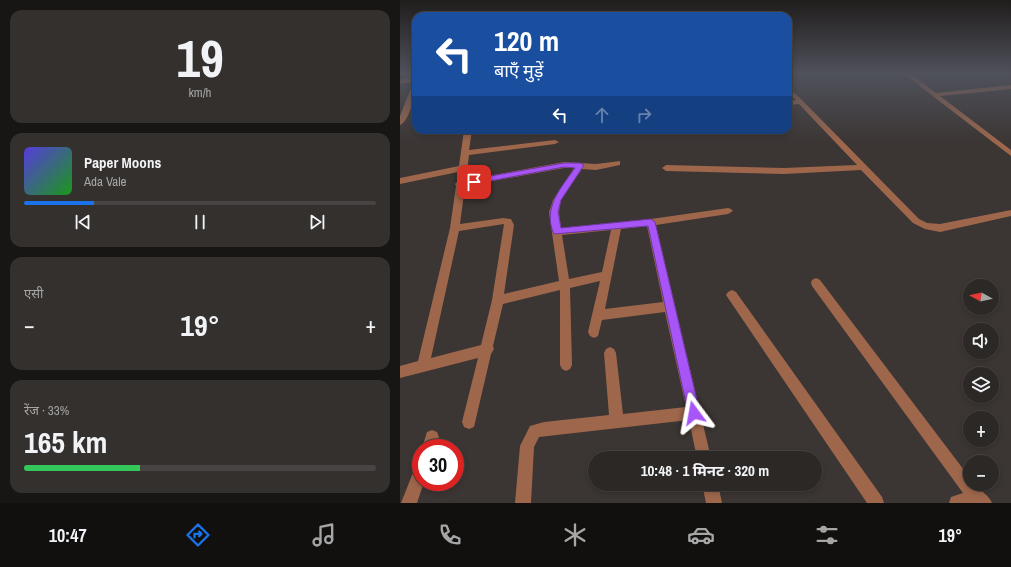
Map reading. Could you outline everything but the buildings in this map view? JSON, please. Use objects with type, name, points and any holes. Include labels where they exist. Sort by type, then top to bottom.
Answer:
[{"type":"street","points":[[796,97],[916,221],[925,226],[940,228],[1011,213]]},
{"type":"street","points":[[938,97],[1011,154]]},
{"type":"street","points":[[400,104],[412,101]]},
{"type":"street","points":[[792,103],[801,102]]},
{"type":"street","points":[[400,123],[412,103]]},
{"type":"street","points":[[423,366],[454,228],[459,184],[463,168],[467,134]]},
{"type":"street","points":[[465,153],[555,142]]},
{"type":"street","points":[[459,184],[564,165],[602,166],[617,163]]},
{"type":"street","points":[[566,365],[565,286],[554,212],[557,200],[580,165]]},
{"type":"street","points":[[666,168],[784,171],[864,167]]},
{"type":"street","points":[[400,181],[463,168]]},
{"type":"street","points":[[557,232],[728,212]]},
{"type":"street","points":[[454,228],[508,221],[510,225],[498,300],[488,349],[469,422]]},
{"type":"street","points":[[651,222],[702,451]]},
{"type":"street","points":[[594,332],[617,226]]},
{"type":"street","points":[[498,300],[565,286],[606,275]]},
{"type":"street","points":[[816,283],[979,500],[957,503]]},
{"type":"street","points":[[732,295],[876,503]]},
{"type":"street","points":[[598,315],[670,306]]},
{"type":"street","points":[[400,372],[488,349]]},
{"type":"street","points":[[610,353],[617,421]]},
{"type":"street","points":[[523,503],[527,446],[535,431],[694,413]]},
{"type":"street","points":[[409,503],[413,491]]},
{"type":"street","points":[[711,491],[714,503]]},
{"type":"route","points":[[474,182],[564,165],[580,165],[557,200],[554,212],[557,232],[651,222],[694,413]]}]
